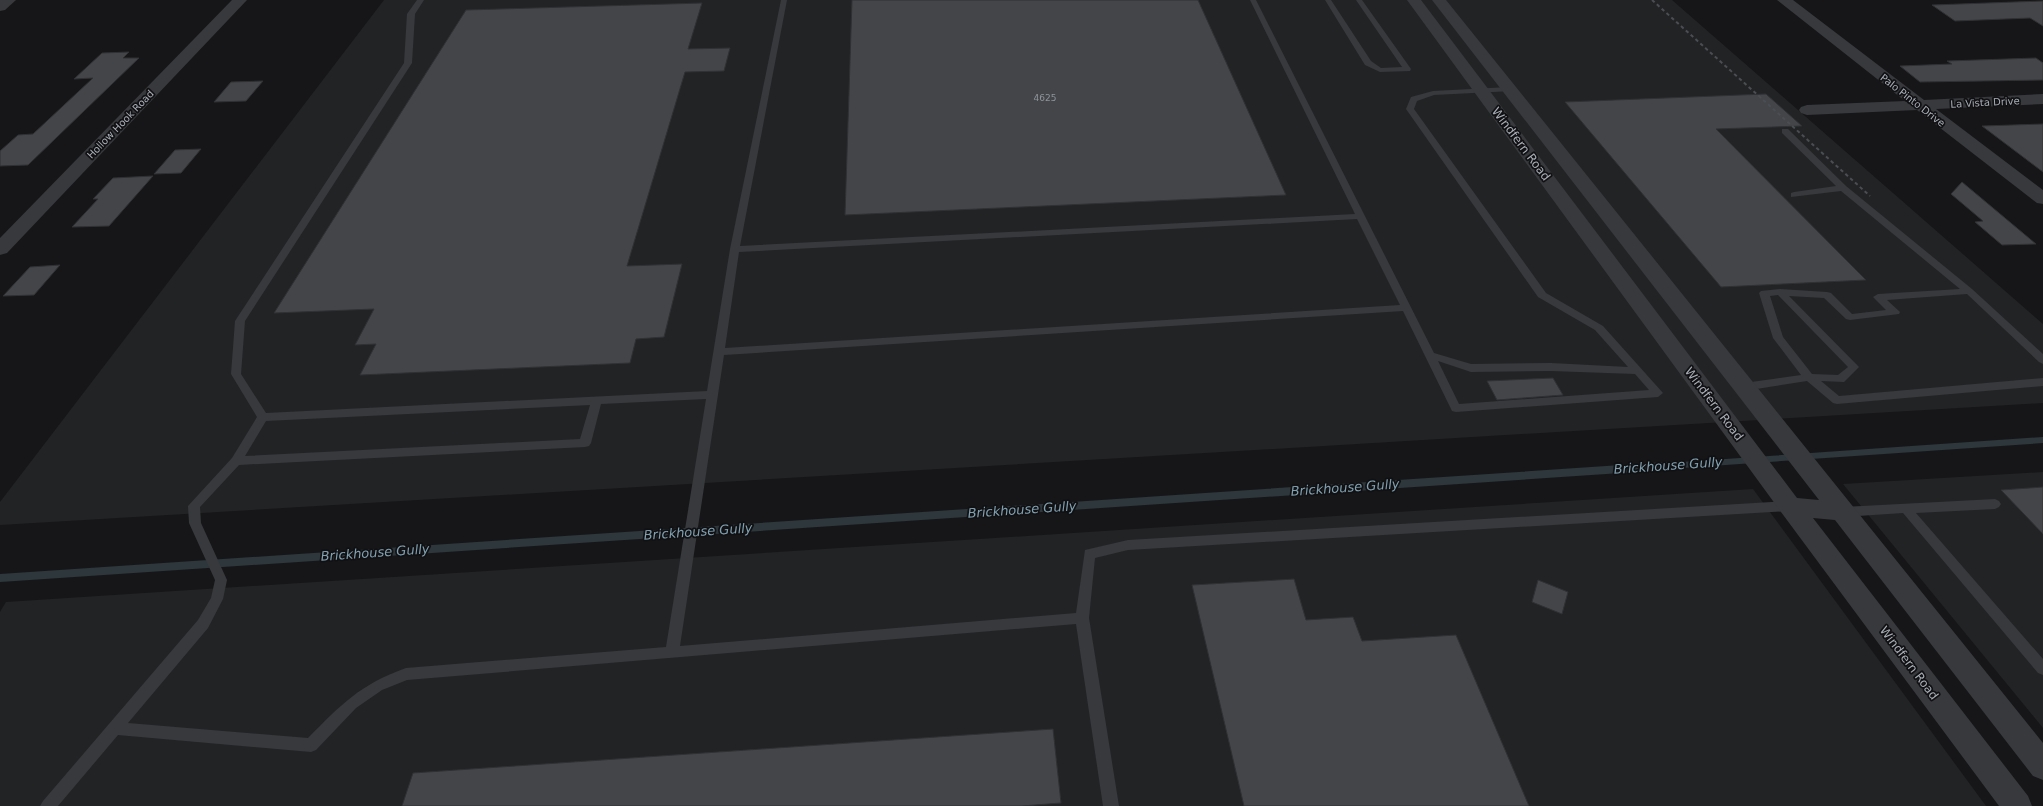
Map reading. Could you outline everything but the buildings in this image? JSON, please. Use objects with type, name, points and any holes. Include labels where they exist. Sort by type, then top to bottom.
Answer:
[{"type":"street","points":[[0,7],[10,0]]},
{"type":"street","name":"Hollow Hook Road","points":[[0,249],[240,0]]},
{"type":"street","name":"Windfern Road","points":[[1414,0],[1790,506],[2018,806]]},
{"type":"street","name":"Windfern Road","points":[[1439,0],[2043,766]]},
{"type":"street","name":"Palo Pinto Drive","points":[[1784,0],[2043,199]]},
{"type":"street","name":"La Vista Drive","points":[[1807,110],[2043,99]]},
{"type":"street","points":[[1790,506],[1842,512]]},
{"type":"lane","points":[[263,417],[236,374],[240,321],[408,63],[410,14],[421,0]]},
{"type":"lane","points":[[672,652],[734,249],[784,0]]},
{"type":"lane","points":[[1253,0],[1456,408],[1658,393],[1599,328],[1542,295],[1410,109],[1414,99],[1433,93],[1480,89],[1509,89]]},
{"type":"lane","points":[[1328,0],[1368,63],[1380,70],[1407,69],[1359,0]]},
{"type":"lane","points":[[1785,131],[1843,188],[1969,291],[2043,360]]},
{"type":"lane","points":[[1794,195],[1843,188]]},
{"type":"lane","points":[[734,249],[1360,216]]},
{"type":"lane","points":[[1969,291],[1878,297],[1895,312],[1850,317],[1827,295],[1780,292],[1764,293],[1778,338],[1809,377],[1837,400],[2043,382]]},
{"type":"lane","points":[[1744,387],[1809,377],[1840,379],[1854,367],[1780,292]]},
{"type":"lane","points":[[718,352],[1406,308]]},
{"type":"lane","points":[[1429,355],[1470,368],[1551,366],[1638,371]]},
{"type":"lane","points":[[263,417],[596,402],[712,395]]},
{"type":"lane","points":[[236,461],[585,442],[596,402]]},
{"type":"lane","points":[[48,806],[203,624],[217,599],[221,580],[195,523],[194,506],[236,461],[263,417]]},
{"type":"lane","points":[[1842,512],[1907,510],[1995,504]]},
{"type":"lane","points":[[1111,806],[1082,618],[1090,554],[1128,544],[1790,506]]},
{"type":"lane","points":[[1907,510],[2043,669]]},
{"type":"lane","points":[[113,728],[311,745],[350,704],[377,686],[406,674],[1082,618]]},
{"type":"shaded area","points":[[384,0],[1672,0],[2043,324],[2043,403],[0,525],[0,502]]},
{"type":"shaded area","points":[[2043,472],[2043,728],[1843,484]]},
{"type":"shaded area","points":[[1753,489],[1986,806],[0,806],[0,612],[6,602]]},
{"type":"waterway","name":"Brickhouse Gully","points":[[1667,466],[2043,440]]},
{"type":"waterway","name":"Brickhouse Gully","points":[[0,578],[1681,465]]},
{"type":"railway","points":[[1652,0],[1870,196]]}]
